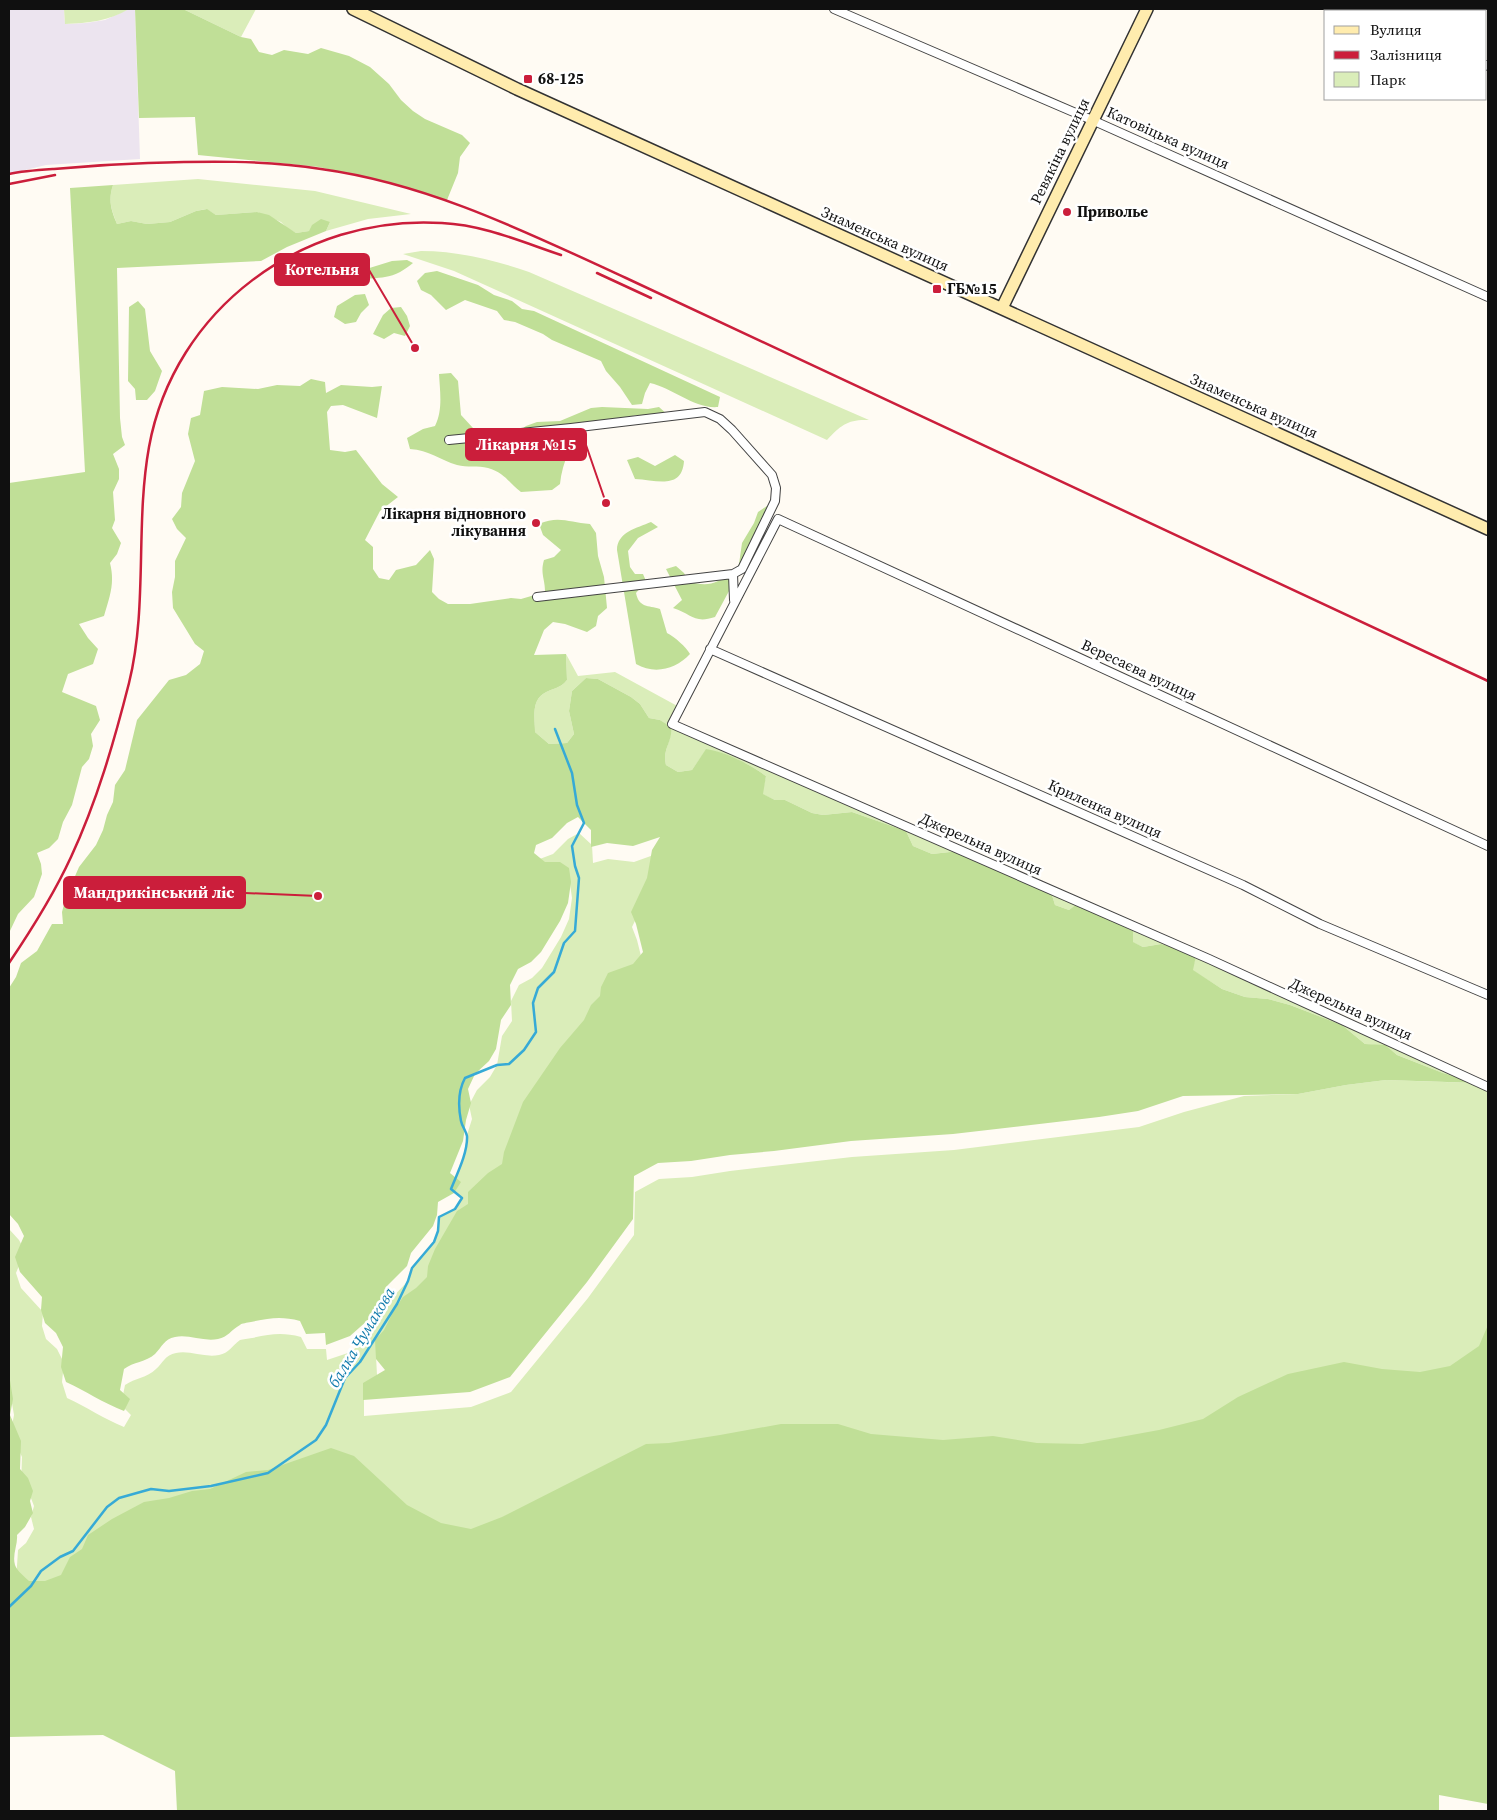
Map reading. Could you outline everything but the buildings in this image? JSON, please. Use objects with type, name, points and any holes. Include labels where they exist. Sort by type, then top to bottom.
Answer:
[{"type":"main road","name":"Знаменська вулиця","points":[[353,9],[517,89],[1488,529]]},
{"type":"main road","name":"Ревякіна вулиця","points":[[1002,308],[1147,9]]},
{"type":"street","name":"Катовіцька вулиця","points":[[834,9],[1092,120],[1488,297]]},
{"type":"street","points":[[450,440],[705,412],[720,419],[772,475],[776,488],[775,501],[742,569],[733,574],[536,597]]},
{"type":"street","name":"Джерельна вулиця","points":[[778,519],[672,724],[1209,959],[1488,1087]]},
{"type":"street","name":"Вересаєва вулиця","points":[[778,519],[1488,846]]},
{"type":"street","points":[[733,574],[734,602]]},
{"type":"street","name":"Криленка вулиця","points":[[710,649],[1234,881],[1320,924],[1488,995]]},
{"type":"shaded area","points":[[9,9],[64,9],[65,24],[105,20],[129,9],[135,9],[140,159],[46,165],[9,174]]},
{"type":"green space","points":[[64,9],[129,9],[98,21],[65,24]]},
{"type":"green space","points":[[135,9],[183,9],[241,37],[251,39],[259,52],[272,55],[284,50],[308,54],[321,48],[349,56],[370,67],[389,84],[401,100],[413,111],[425,119],[462,135],[470,143],[460,157],[458,173],[447,200],[391,183],[319,167],[198,155],[195,117],[139,118]]},
{"type":"green space","points":[[183,9],[256,9],[241,37]]},
{"type":"green space","points":[[198,179],[315,191],[411,214],[368,219],[326,231],[330,222],[309,231],[296,233],[281,222],[257,212],[216,215],[206,209],[196,211],[170,222],[147,224],[131,221],[117,224],[111,204],[113,185]]},
{"type":"green space","points":[[113,185],[111,205],[117,224],[131,221],[147,224],[170,222],[196,211],[207,209],[216,215],[257,212],[269,215],[296,233],[309,231],[312,225],[321,219],[330,222],[326,231],[287,247],[261,261],[117,268],[120,418],[125,445],[113,454],[119,469],[119,479],[113,492],[115,520],[112,528],[121,543],[117,554],[110,563],[112,583],[104,616],[79,624],[98,649],[93,664],[68,674],[62,692],[96,706],[100,720],[91,734],[93,746],[89,759],[82,767],[72,805],[63,822],[58,839],[49,848],[37,853],[42,874],[34,897],[18,914],[9,933],[9,483],[85,472],[70,188]]},
{"type":"green space","points":[[435,251],[476,257],[529,272],[869,420],[845,424],[827,440],[454,271],[403,254]]},
{"type":"green space","points":[[407,260],[413,263],[400,272],[389,276],[359,279],[334,278],[340,273],[363,270],[392,261]]},
{"type":"green space","points":[[437,271],[478,285],[494,295],[512,301],[522,309],[534,311],[720,397],[718,407],[700,405],[650,383],[642,404],[632,405],[606,371],[601,361],[515,322],[504,320],[497,311],[465,300],[446,310],[431,295],[421,290],[417,281],[425,273]]},
{"type":"green space","points":[[365,294],[369,305],[356,322],[345,324],[334,317],[337,306],[355,295]]},
{"type":"green space","points":[[138,301],[145,309],[150,351],[162,371],[155,391],[147,400],[136,400],[135,389],[128,381],[129,307]]},
{"type":"green space","points":[[401,307],[407,316],[410,326],[405,336],[394,333],[384,339],[373,334],[383,315],[391,308]]},
{"type":"green space","points":[[451,373],[458,381],[461,415],[485,441],[507,440],[526,426],[537,422],[560,421],[591,408],[648,409],[659,407],[668,415],[637,415],[616,420],[585,422],[569,452],[560,484],[552,490],[521,492],[503,475],[494,470],[484,467],[457,465],[423,451],[410,449],[407,438],[423,429],[435,426],[440,407],[439,374]]},
{"type":"green space","points":[[311,379],[325,382],[326,393],[341,385],[382,386],[377,418],[343,405],[331,406],[327,412],[330,450],[345,452],[356,450],[382,484],[398,497],[380,511],[365,540],[373,547],[373,569],[379,578],[389,580],[396,570],[416,565],[430,550],[434,559],[432,592],[448,604],[470,604],[511,598],[521,599],[545,592],[544,560],[554,557],[561,550],[543,535],[539,524],[546,521],[559,520],[590,524],[596,533],[598,556],[604,577],[607,608],[598,616],[596,626],[587,632],[553,622],[544,630],[534,655],[566,654],[567,680],[562,685],[539,697],[535,706],[535,732],[549,744],[567,743],[574,734],[569,711],[572,691],[586,678],[598,679],[631,697],[640,704],[649,718],[660,720],[671,727],[665,759],[666,765],[678,772],[692,770],[706,749],[730,756],[766,776],[763,794],[775,800],[785,800],[812,813],[823,815],[852,812],[906,831],[913,846],[932,854],[959,851],[1052,895],[1055,905],[1069,910],[1077,904],[1133,931],[1133,942],[1143,947],[1161,944],[1196,956],[1193,970],[1222,989],[1245,997],[1268,999],[1290,1005],[1342,1025],[1365,1044],[1385,1045],[1397,1055],[1443,1073],[1478,1083],[1386,1080],[1298,1094],[1183,1096],[1138,1111],[1099,1117],[953,1134],[851,1141],[691,1161],[658,1163],[634,1176],[633,1219],[587,1282],[510,1377],[470,1392],[363,1400],[363,1383],[385,1370],[376,1359],[375,1340],[384,1330],[403,1297],[427,1277],[428,1266],[435,1249],[457,1211],[468,1204],[468,1192],[488,1173],[502,1164],[504,1152],[523,1102],[560,1048],[584,1020],[591,1005],[600,996],[601,987],[608,973],[633,964],[643,952],[631,912],[647,878],[652,850],[660,837],[633,846],[607,843],[591,847],[591,830],[578,817],[567,823],[552,838],[536,845],[534,853],[545,862],[560,862],[569,868],[571,882],[568,903],[560,921],[541,952],[531,962],[518,969],[510,985],[511,1005],[501,1020],[496,1049],[489,1061],[475,1074],[468,1089],[471,1103],[463,1141],[450,1173],[461,1182],[454,1193],[438,1202],[437,1215],[433,1226],[411,1253],[407,1266],[387,1286],[381,1300],[368,1320],[350,1336],[326,1345],[325,1333],[306,1334],[300,1321],[281,1318],[264,1319],[242,1324],[218,1339],[207,1340],[186,1336],[171,1338],[151,1357],[124,1369],[120,1390],[130,1399],[124,1411],[66,1382],[61,1367],[63,1347],[56,1333],[45,1323],[41,1310],[42,1297],[20,1272],[15,1257],[24,1236],[18,1224],[9,1214],[9,988],[16,977],[21,963],[37,951],[52,924],[63,924],[62,912],[66,897],[79,867],[96,845],[103,830],[113,802],[115,785],[125,770],[137,720],[169,680],[186,675],[200,664],[204,651],[195,644],[173,608],[172,592],[175,577],[175,561],[186,538],[177,529],[172,519],[181,507],[182,493],[195,461],[188,434],[191,418],[200,415],[204,391],[222,387],[258,389],[277,385],[300,386]]},
{"type":"green space","points":[[675,455],[684,461],[682,470],[679,476],[667,481],[635,479],[627,460],[638,457],[655,466]]},
{"type":"green space","points":[[767,506],[770,515],[715,617],[697,619],[673,608],[682,600],[666,569],[676,566],[684,573],[689,582],[700,584],[714,583],[733,574],[739,564],[742,543],[758,512]]},
{"type":"green space","points":[[651,522],[658,527],[638,538],[628,551],[630,567],[635,574],[643,574],[646,581],[636,593],[637,598],[642,604],[660,609],[667,633],[680,642],[690,654],[672,667],[658,670],[636,664],[617,550],[620,539],[624,535]]},
{"type":"green space","points":[[566,654],[578,676],[615,672],[681,708],[672,725],[1209,959],[1488,1087],[1488,1338],[1480,1362],[1451,1382],[1421,1388],[1383,1385],[1345,1377],[1289,1389],[1239,1413],[1204,1435],[1160,1446],[1083,1460],[1037,1459],[994,1452],[944,1455],[872,1450],[838,1439],[782,1439],[670,1459],[647,1460],[503,1533],[472,1545],[442,1539],[408,1520],[355,1471],[332,1464],[269,1485],[247,1488],[211,1505],[193,1506],[171,1514],[145,1518],[113,1534],[89,1551],[83,1564],[71,1573],[62,1590],[46,1597],[30,1597],[16,1582],[18,1550],[26,1543],[34,1529],[31,1517],[34,1506],[29,1493],[21,1485],[22,1457],[11,1431],[14,1415],[9,1386],[9,1229],[19,1240],[25,1251],[16,1273],[21,1288],[43,1312],[42,1326],[46,1339],[57,1349],[64,1363],[62,1382],[67,1398],[124,1427],[131,1415],[121,1405],[125,1385],[152,1372],[172,1354],[187,1352],[208,1356],[219,1355],[228,1351],[240,1340],[276,1334],[301,1337],[307,1349],[326,1349],[327,1360],[351,1352],[369,1335],[388,1302],[408,1281],[412,1268],[434,1242],[438,1231],[439,1217],[455,1209],[462,1198],[451,1189],[464,1156],[467,1135],[472,1119],[469,1105],[477,1090],[490,1077],[497,1065],[502,1036],[512,1021],[511,1001],[519,985],[532,978],[542,968],[561,937],[569,919],[572,898],[570,884],[561,878],[546,878],[535,869],[537,860],[553,854],[568,839],[579,833],[592,845],[593,863],[608,859],[634,862],[662,852],[653,866],[648,894],[632,927],[644,968],[634,979],[609,989],[602,1003],[601,1012],[592,1021],[585,1035],[561,1064],[524,1117],[505,1168],[503,1180],[489,1189],[469,1207],[469,1220],[458,1227],[436,1265],[429,1282],[428,1293],[404,1312],[385,1345],[376,1356],[377,1375],[386,1386],[364,1399],[364,1416],[471,1407],[511,1392],[588,1298],[634,1235],[635,1192],[659,1179],[692,1177],[852,1157],[954,1150],[1139,1127],[1184,1112],[1244,1096],[1298,1094],[1386,1080],[1473,1083],[1397,1055],[1385,1046],[1365,1044],[1342,1025],[1290,1005],[1268,999],[1245,997],[1222,989],[1192,970],[1196,956],[1161,944],[1143,947],[1132,942],[1133,931],[1078,904],[1069,910],[1055,905],[1052,895],[959,851],[932,854],[913,846],[906,831],[852,812],[823,815],[812,813],[785,800],[775,800],[762,794],[766,776],[730,756],[706,750],[692,770],[678,772],[666,765],[665,754],[671,732],[670,727],[660,720],[649,718],[640,704],[631,697],[598,679],[586,678],[572,691],[569,711],[574,734],[567,743],[549,744],[535,732],[535,706],[539,697],[562,685],[567,680]]},
{"type":"green space","points":[[1488,1325],[1488,1804],[1439,1795],[1439,1811],[177,1811],[175,1771],[103,1735],[9,1737],[9,1374],[13,1399],[10,1415],[21,1441],[20,1469],[28,1478],[33,1491],[30,1501],[33,1513],[25,1527],[17,1535],[14,1561],[17,1569],[29,1581],[45,1581],[61,1575],[70,1557],[82,1549],[88,1535],[112,1519],[144,1502],[169,1498],[192,1491],[210,1489],[246,1472],[268,1470],[331,1448],[354,1456],[407,1505],[441,1523],[471,1529],[502,1517],[646,1444],[669,1443],[781,1424],[838,1424],[871,1434],[943,1440],[993,1436],[1037,1443],[1082,1444],[1159,1430],[1203,1419],[1238,1397],[1288,1374],[1344,1362],[1382,1369],[1420,1372],[1450,1366],[1479,1346]]},
{"type":"waterway","name":"балка Чумакова","points":[[9,1607],[31,1586],[41,1571],[60,1557],[73,1551],[107,1507],[119,1498],[151,1489],[169,1491],[211,1486],[268,1473],[316,1440],[326,1425],[345,1378],[360,1362],[397,1304],[412,1268],[434,1242],[438,1231],[439,1217],[455,1209],[462,1198],[451,1189],[462,1163],[467,1142],[467,1136],[461,1121],[459,1104],[461,1088],[465,1078],[497,1065],[509,1064],[524,1050],[536,1032],[533,1003],[538,988],[554,972],[564,943],[575,931],[579,878],[572,846],[584,823],[577,805],[572,773],[555,729]]},
{"type":"railway","points":[[9,174],[37,170],[124,164],[257,163],[300,166],[361,176],[440,198],[478,212],[589,261],[1488,681]]},
{"type":"railway","points":[[9,184],[55,175]]},
{"type":"railway","points":[[9,963],[42,911],[64,871],[89,814],[104,771],[129,683],[135,654],[140,595],[145,476],[149,447],[163,397],[186,353],[216,313],[253,280],[295,254],[341,235],[391,224],[458,224],[503,235],[561,255]]},
{"type":"railway","points":[[597,273],[651,298]]},
{"type":"place","name":"68-125","points":[[528,79]]},
{"type":"place","name":"Приволье","points":[[1067,212]]},
{"type":"place","name":"ГБ№15","points":[[937,289]]},
{"type":"place","name":"Котельня","points":[[415,348]]},
{"type":"place","name":"Лікарня №15","points":[[606,503]]},
{"type":"place","name":"Лікарня відновного лікування","points":[[536,523]]},
{"type":"place","name":"Мандрикінський ліс","points":[[318,896]]}]
